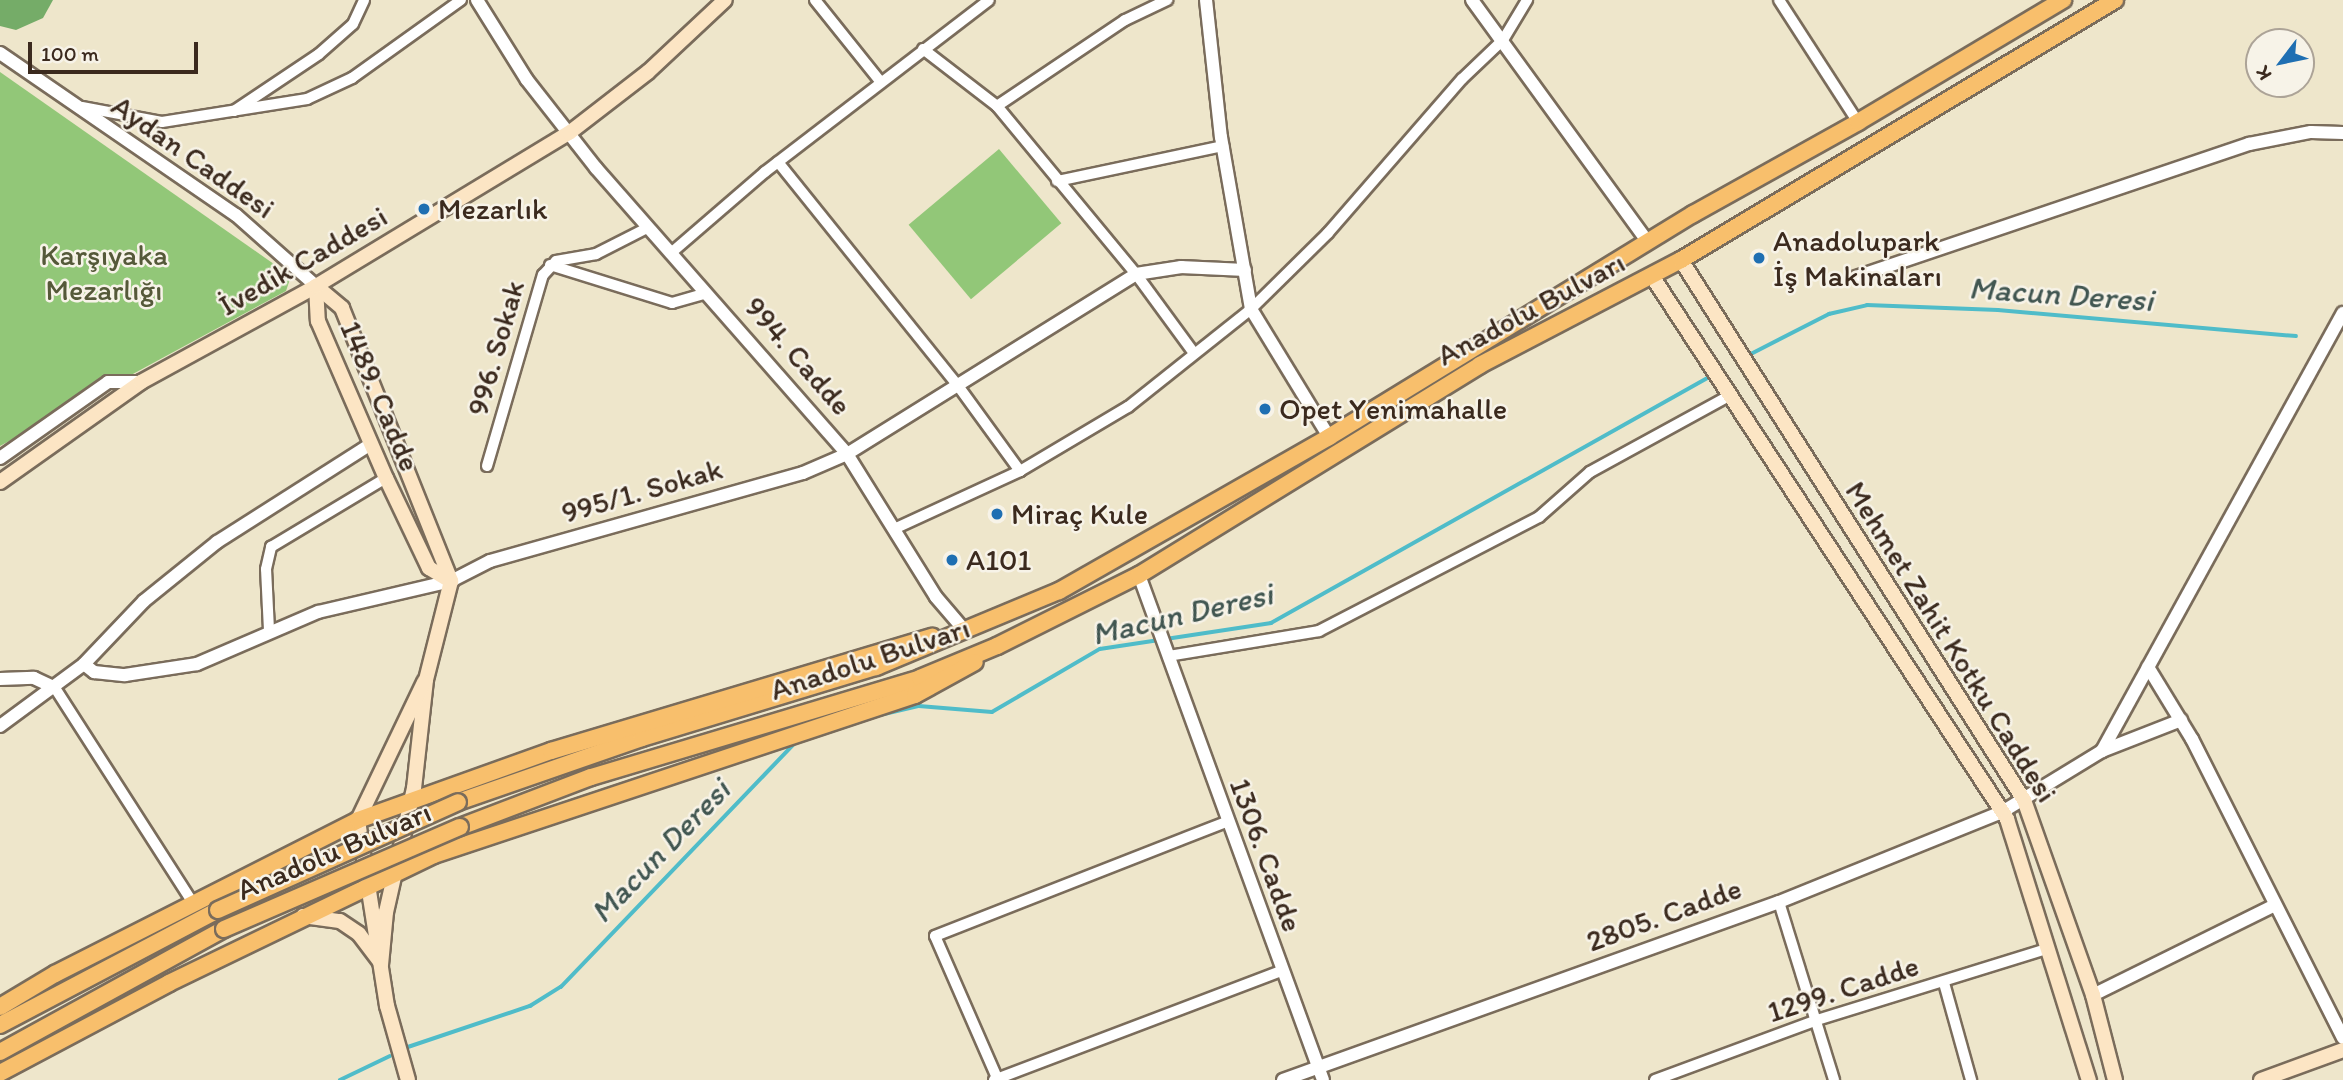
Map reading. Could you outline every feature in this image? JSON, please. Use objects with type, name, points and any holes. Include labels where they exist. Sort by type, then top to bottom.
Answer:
[{"type":"main road","name":"İvedik Caddesi","points":[[0,482],[141,382],[316,286],[569,132],[648,72],[725,0]]},
{"type":"main road","name":"Anadolu Bulvarı","points":[[0,1025],[218,910],[458,802],[642,738],[876,667],[1059,591],[1329,437],[1648,242],[1858,122],[2063,0]]},
{"type":"main road","name":"Anadolu Bulvarı","points":[[0,1052],[224,929],[460,827],[591,778],[920,678],[997,646],[1139,575],[1480,365],[1681,260],[2115,0]]},
{"type":"main road","name":"Mehmet Zahit Kotku Caddesi","points":[[1681,260],[2024,800],[2093,995],[2115,1080]]},
{"type":"main road","name":"Mehmet Zahit Kotku Caddesi","points":[[1652,276],[2002,812],[2089,1080]]},
{"type":"main road","name":"1489. Cadde","points":[[316,286],[342,308],[390,434],[451,581]]},
{"type":"main road","name":"1489. Cadde","points":[[316,286],[318,321],[386,478],[429,568],[451,581]]},
{"type":"main road","points":[[371,444],[390,434]]},
{"type":"main road","points":[[382,965],[394,873],[410,802],[426,680],[451,581]]},
{"type":"main road","points":[[0,1007],[192,903],[358,820],[551,751],[770,682],[910,641],[965,631]]},
{"type":"main road","points":[[0,1073],[303,916],[434,855],[659,776],[915,695],[955,677],[997,646]]},
{"type":"main road","points":[[408,1080],[392,1030],[366,886],[358,820],[426,680]]},
{"type":"main road","points":[[303,916],[340,921],[359,934],[382,965]]},
{"type":"main road","points":[[2261,1080],[2343,1050]]},
{"type":"street","points":[[228,115],[319,54],[353,24],[364,0]]},
{"type":"street","points":[[75,106],[162,122],[228,115],[307,99],[352,78],[461,0]]},
{"type":"street","name":"994. Cadde","points":[[477,0],[527,80],[647,228],[847,454],[936,597],[965,631]]},
{"type":"street","points":[[815,0],[880,81]]},
{"type":"street","points":[[671,253],[778,162],[880,81],[989,0]]},
{"type":"street","points":[[997,106],[1125,20],[1167,0]]},
{"type":"street","points":[[1206,0],[1223,146],[1251,309],[1329,437]]},
{"type":"street","points":[[1472,0],[1648,242]]},
{"type":"street","points":[[894,529],[1020,471],[1128,407],[1193,352],[1251,309],[1328,233],[1462,79],[1503,40],[1527,0]]},
{"type":"street","points":[[1779,0],[1858,122]]},
{"type":"street","points":[[923,50],[997,106],[1136,274],[1193,352]]},
{"type":"street","name":"Aydan Caddesi","points":[[0,53],[236,215],[316,286]]},
{"type":"street","points":[[1856,277],[2249,144],[2311,132],[2343,133]]},
{"type":"street","points":[[1057,181],[1223,146]]},
{"type":"street","points":[[778,162],[956,383],[1020,471]]},
{"type":"street","name":"996. Sokak","points":[[487,466],[543,275],[550,265],[597,254],[647,228]]},
{"type":"street","points":[[550,265],[672,303],[707,293]]},
{"type":"street","points":[[1136,274],[1181,267],[1245,270]]},
{"type":"street","name":"995/1. Sokak","points":[[85,664],[94,671],[125,675],[197,664],[269,630],[318,612],[451,581],[490,562],[803,473],[847,454],[956,383],[1136,274]]},
{"type":"street","points":[[2102,751],[2343,313]]},
{"type":"street","points":[[0,458],[108,382],[141,382]]},
{"type":"street","points":[[1166,651],[1319,631],[1539,517],[1590,472],[1729,396]]},
{"type":"street","points":[[0,726],[85,664],[144,601],[217,542],[371,444]]},
{"type":"street","points":[[269,630],[266,569],[271,547],[386,478]]},
{"type":"street","name":"1306. Cadde","points":[[1139,575],[1226,822],[1323,1080]]},
{"type":"street","points":[[2148,667],[2181,720],[2343,1038]]},
{"type":"street","points":[[0,679],[34,678],[55,688],[192,903]]},
{"type":"street","name":"2805. Cadde","points":[[1283,1080],[1779,902],[2002,812],[2102,751],[2181,720]]},
{"type":"street","points":[[1226,822],[935,936],[996,1079],[1282,971]]},
{"type":"street","points":[[1779,902],[1834,1080]]},
{"type":"street","points":[[2093,995],[2276,905]]},
{"type":"street","name":"1299. Cadde","points":[[1655,1080],[1817,1020],[2047,950]]},
{"type":"street","points":[[1944,983],[1971,1080]]},
{"type":"green space","points":[[0,0],[53,0],[43,18],[16,30],[0,26]]},
{"type":"green space","name":"Karşıyaka Mezarlığı","points":[[0,72],[291,276],[286,291],[0,446]]},
{"type":"green space","points":[[999,149],[1061,223],[971,299],[909,225]]},
{"type":"waterway","name":"Macun Deresi","points":[[1749,355],[1829,314],[1867,305],[1998,310],[2296,336]]},
{"type":"waterway","name":"Macun Deresi","points":[[880,715],[919,706],[992,712],[1100,649],[1271,623],[1706,379]]},
{"type":"waterway","name":"Macun Deresi","points":[[408,1047],[530,1006],[561,987],[796,742]]},
{"type":"waterway","name":"Macun Deresi","points":[[340,1080],[390,1056]]},
{"type":"place","name":"Mezarlık","points":[[424,209]]},
{"type":"place","name":"Anadolupark İş Makinaları","points":[[1759,258]]},
{"type":"place","name":"Opet Yenimahalle","points":[[1265,409]]},
{"type":"place","name":"Miraç Kule","points":[[997,514]]},
{"type":"place","name":"A101","points":[[952,560]]}]
